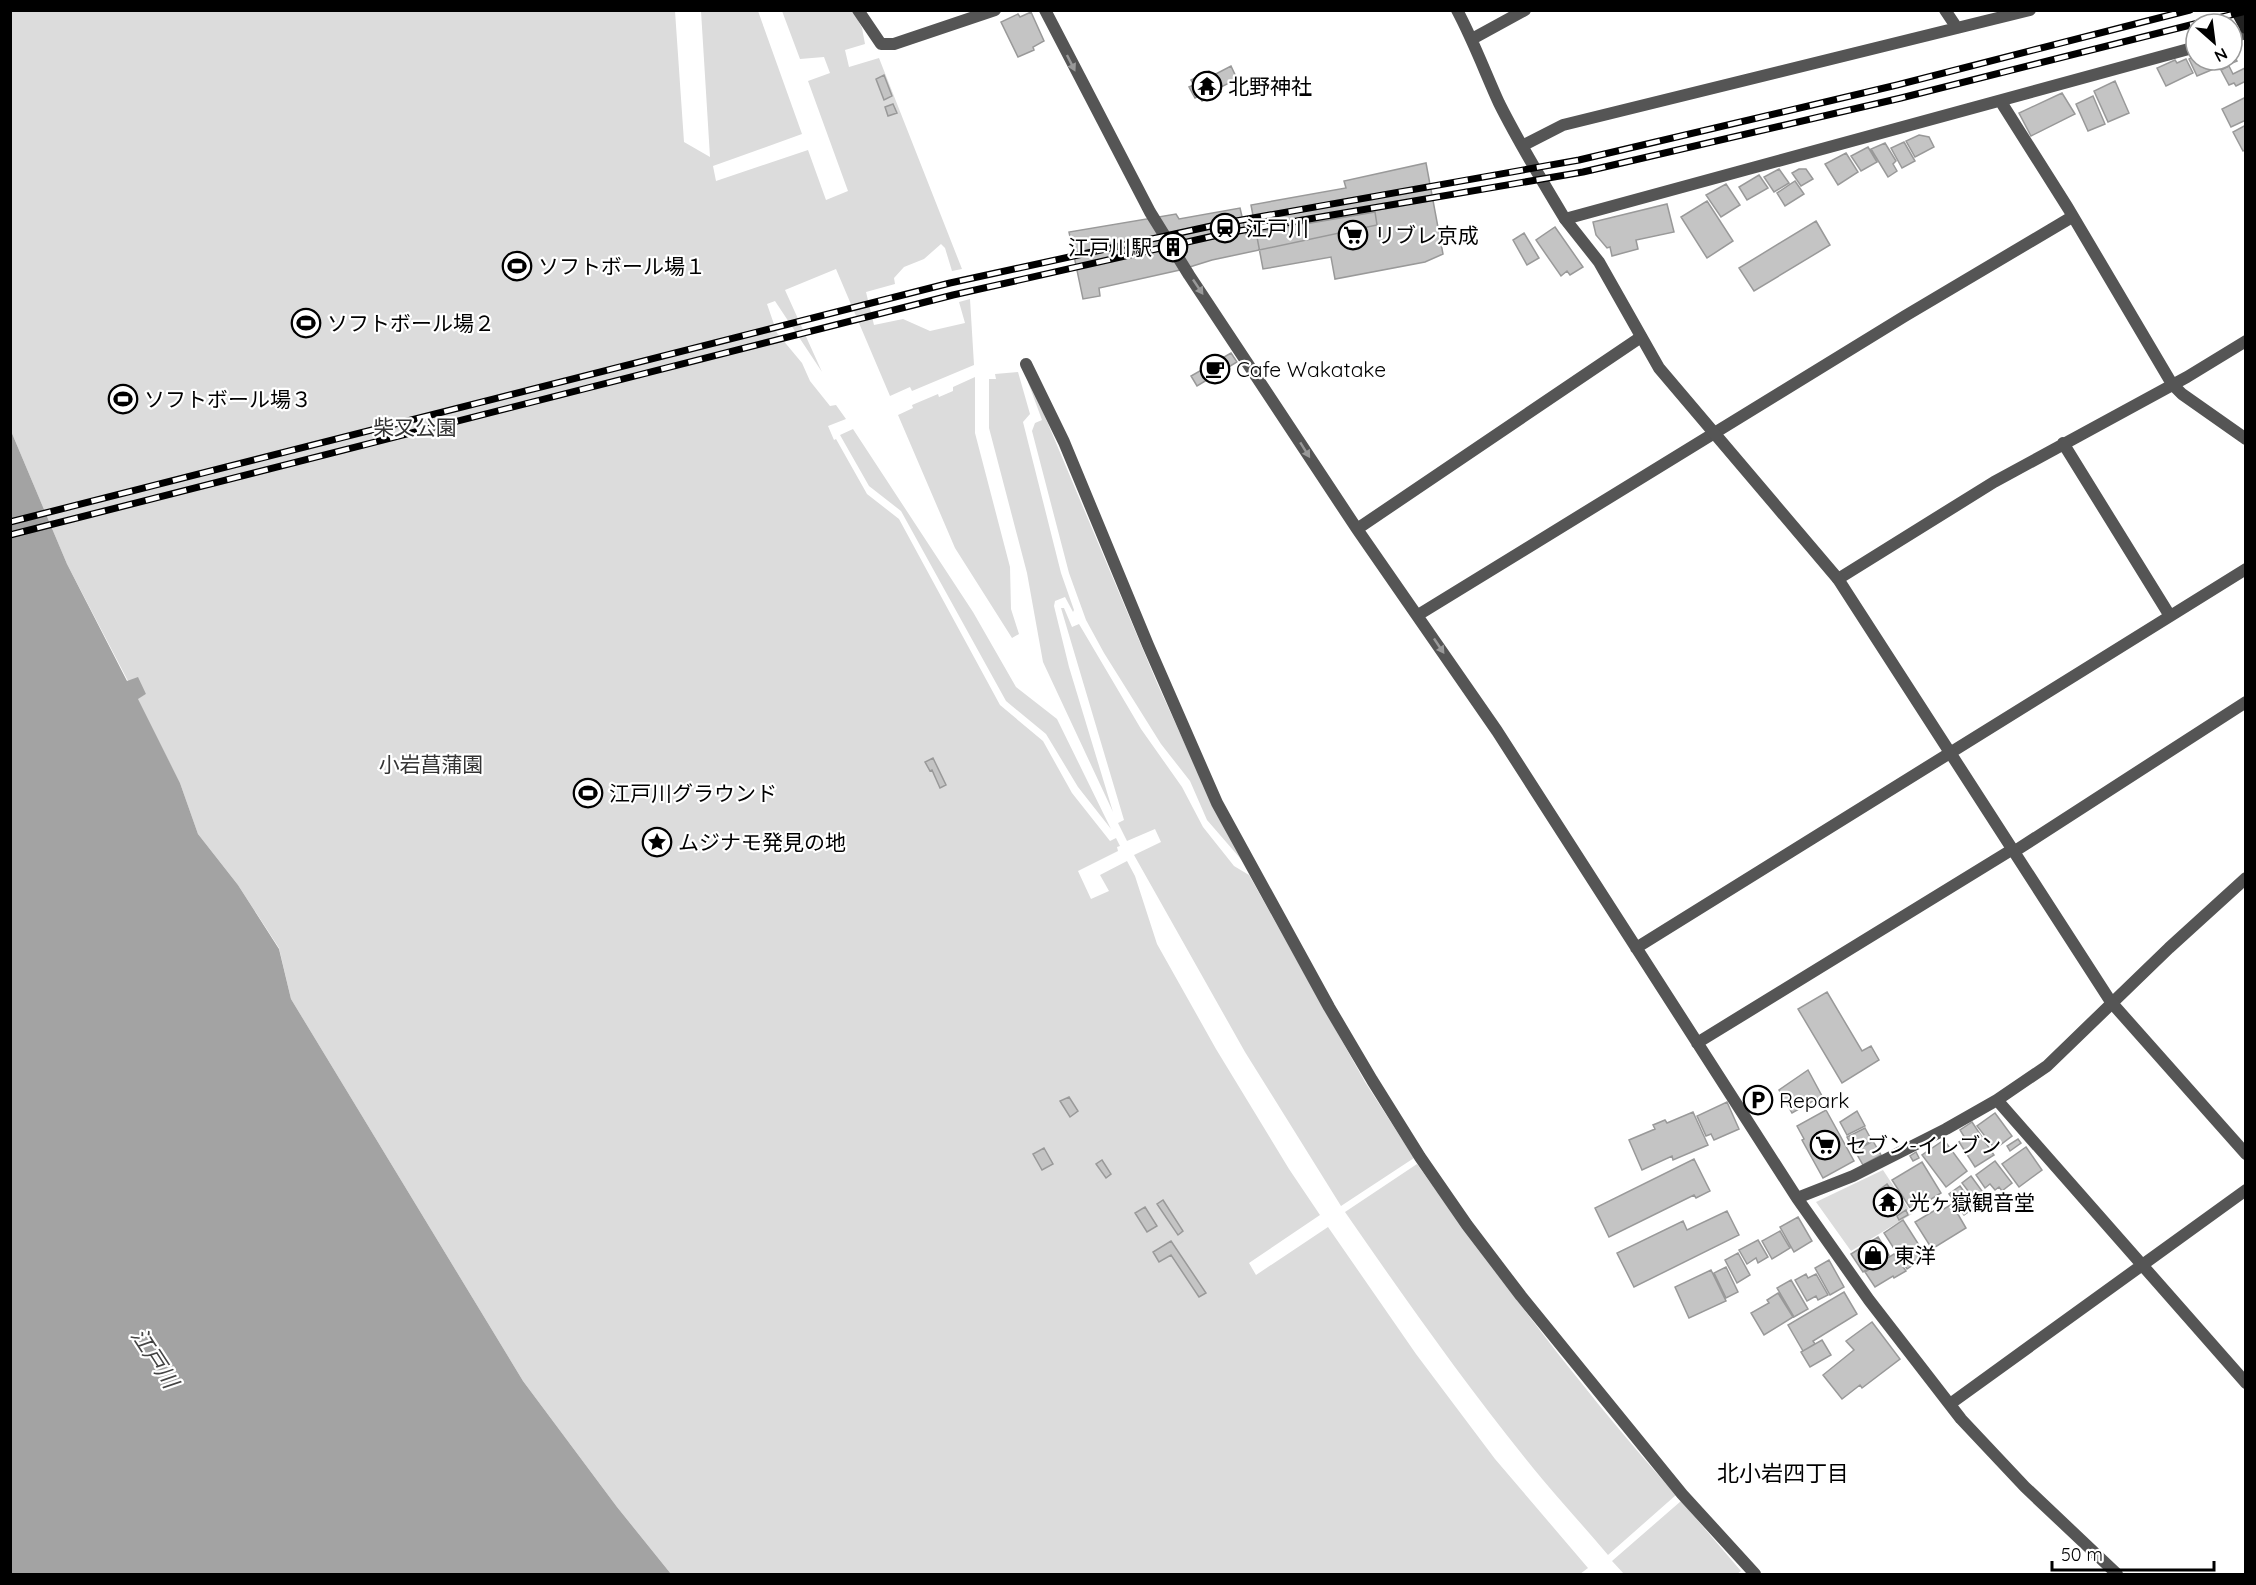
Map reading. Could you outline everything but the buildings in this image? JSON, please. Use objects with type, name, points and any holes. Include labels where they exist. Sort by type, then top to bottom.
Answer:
[{"type":"main road","points":[[2236,10],[2246,28]]},
{"type":"street","points":[[858,10],[881,44],[894,44],[995,10]]},
{"type":"street","points":[[1045,10],[1150,212],[1357,529],[1503,740],[1797,1198],[1869,1300],[1950,1404],[2012,1474],[2117,1575]]},
{"type":"street","points":[[1457,10],[1522,146],[1565,219],[1599,262],[1659,368],[1838,579],[2111,1002],[2246,1154]]},
{"type":"street","points":[[1472,39],[1524,10]]},
{"type":"street","points":[[1945,10],[1957,28]]},
{"type":"street","points":[[1522,146],[1563,125],[2030,10]]},
{"type":"street","points":[[1565,219],[2184,50]]},
{"type":"street","points":[[2001,102],[2172,384],[2182,394],[2246,439]]},
{"type":"street","points":[[1418,615],[1905,316],[2072,218]]},
{"type":"street","points":[[1357,529],[1641,337]]},
{"type":"street","points":[[1838,579],[1994,482],[2246,341]]},
{"type":"street","points":[[1026,364],[1064,442],[1148,645],[1217,803],[1329,1007],[1372,1080],[1420,1157],[1514,1287],[1682,1494],[1755,1575]]},
{"type":"street","points":[[2063,443],[2170,616]]},
{"type":"street","points":[[1636,948],[2246,569]]},
{"type":"street","points":[[1697,1043],[2014,850],[2246,702]]},
{"type":"street","points":[[1797,1198],[1853,1176],[1946,1130],[2047,1066],[2111,1002],[2246,878]]},
{"type":"street","points":[[1996,1100],[2246,1383]]},
{"type":"street","points":[[1950,1404],[2246,1190]]},
{"type":"green space","name":"柴又公園","points":[[10,11],[675,11],[684,142],[710,157],[701,11],[758,11],[802,134],[713,166],[716,181],[808,150],[826,200],[848,191],[808,81],[830,73],[824,57],[800,59],[782,11],[853,11],[862,28],[865,44],[845,50],[849,67],[879,58],[962,269],[952,271],[945,248],[941,244],[924,259],[904,267],[894,278],[895,284],[866,292],[874,325],[903,319],[930,331],[965,323],[959,302],[970,299],[974,365],[912,391],[910,387],[890,396],[836,269],[785,290],[822,372],[775,301],[767,304],[777,333],[802,363],[810,381],[830,406],[836,405],[846,419],[828,426],[834,440],[836,439],[867,494],[899,519],[1000,705],[1043,741],[1072,793],[1110,841],[1116,838],[1120,846],[1117,847],[1118,851],[1078,871],[1091,899],[1109,891],[1100,875],[1127,861],[1135,876],[1157,944],[1216,1049],[1289,1169],[1320,1215],[1249,1263],[1256,1275],[1328,1227],[1416,1354],[1495,1459],[1588,1568],[1580,1574],[671,1574],[617,1507],[523,1381],[291,999],[279,948],[238,885],[198,834],[180,783],[137,699],[146,694],[128,681],[67,564],[11,431]]},
{"type":"green space","points":[[1018,372],[1030,414],[1023,422],[1061,573],[1074,610],[1073,612],[1065,597],[1055,601],[1054,606],[1069,667],[1113,812],[1043,662],[1027,573],[989,428],[989,379],[996,379],[995,374]]},
{"type":"green space","points":[[975,377],[975,433],[1010,567],[1011,609],[1019,634],[1012,638],[955,548],[898,415],[913,408],[912,405],[938,394],[939,397],[953,391],[953,387]]},
{"type":"green space","points":[[1030,381],[1157,683],[1205,788],[1246,865],[1207,820],[1190,781],[1161,744],[1086,620],[1069,573],[1032,431],[1035,423],[1042,420],[1028,382]]},
{"type":"green space","points":[[853,429],[973,612],[1016,687],[1057,719],[1111,829],[1078,787],[1046,734],[1006,701],[901,511],[869,486],[840,435]]},
{"type":"green space","points":[[1061,608],[1064,608],[1072,627],[1079,624],[1141,729],[1182,787],[1203,827],[1234,866],[1249,875],[1365,1082],[1414,1158],[1341,1206],[1245,1052],[1134,855],[1161,842],[1155,829],[1127,841],[1118,823],[1124,820]]},
{"type":"green space","points":[[1417,1164],[1542,1333],[1607,1415],[1676,1495],[1608,1555],[1491,1415],[1345,1212]]},
{"type":"green space","points":[[1883,1170],[1912,1214],[1851,1251],[1816,1202]]},
{"type":"green space","points":[[1681,1501],[1741,1571],[1737,1574],[1624,1574],[1612,1561]]},
{"type":"water","points":[[11,431],[67,564],[127,681],[138,677],[146,694],[138,699],[180,783],[198,834],[238,885],[279,949],[291,999],[523,1381],[617,1507],[671,1574],[11,1574]]},
{"type":"railway","points":[[10,522],[950,283],[1225,223],[1579,160],[1897,85],[2190,10]]},
{"type":"railway","points":[[10,535],[953,295],[1227,233],[1583,172],[1901,98],[2246,11]]},
{"type":"place","name":"北野神社","points":[[1207,86]]},
{"type":"place","name":"江戸川","points":[[1225,228]]},
{"type":"place","name":"リブレ京成","points":[[1353,235]]},
{"type":"place","name":"江戸川駅","points":[[1173,247]]},
{"type":"place","name":"ソフトボール場１","points":[[517,266]]},
{"type":"place","name":"ソフトボール場２","points":[[306,323]]},
{"type":"place","name":"Cafe Wakatake","points":[[1215,369]]},
{"type":"place","name":"ソフトボール場３","points":[[123,399]]},
{"type":"place","name":"江戸川グラウンド","points":[[588,793]]},
{"type":"place","name":"ムジナモ発見の地","points":[[657,842]]},
{"type":"place","name":"Repark","points":[[1758,1100]]},
{"type":"place","name":"セブン-イレブン","points":[[1825,1145]]},
{"type":"place","name":"光ヶ嶽観音堂","points":[[1888,1202]]},
{"type":"place","name":"東洋","points":[[1873,1255]]},
{"type":"district","name":"北小岩四丁目","points":[[1783,1473]]},
{"type":"park label","name":"小岩菖蒲園","points":[[431,764]]}]
